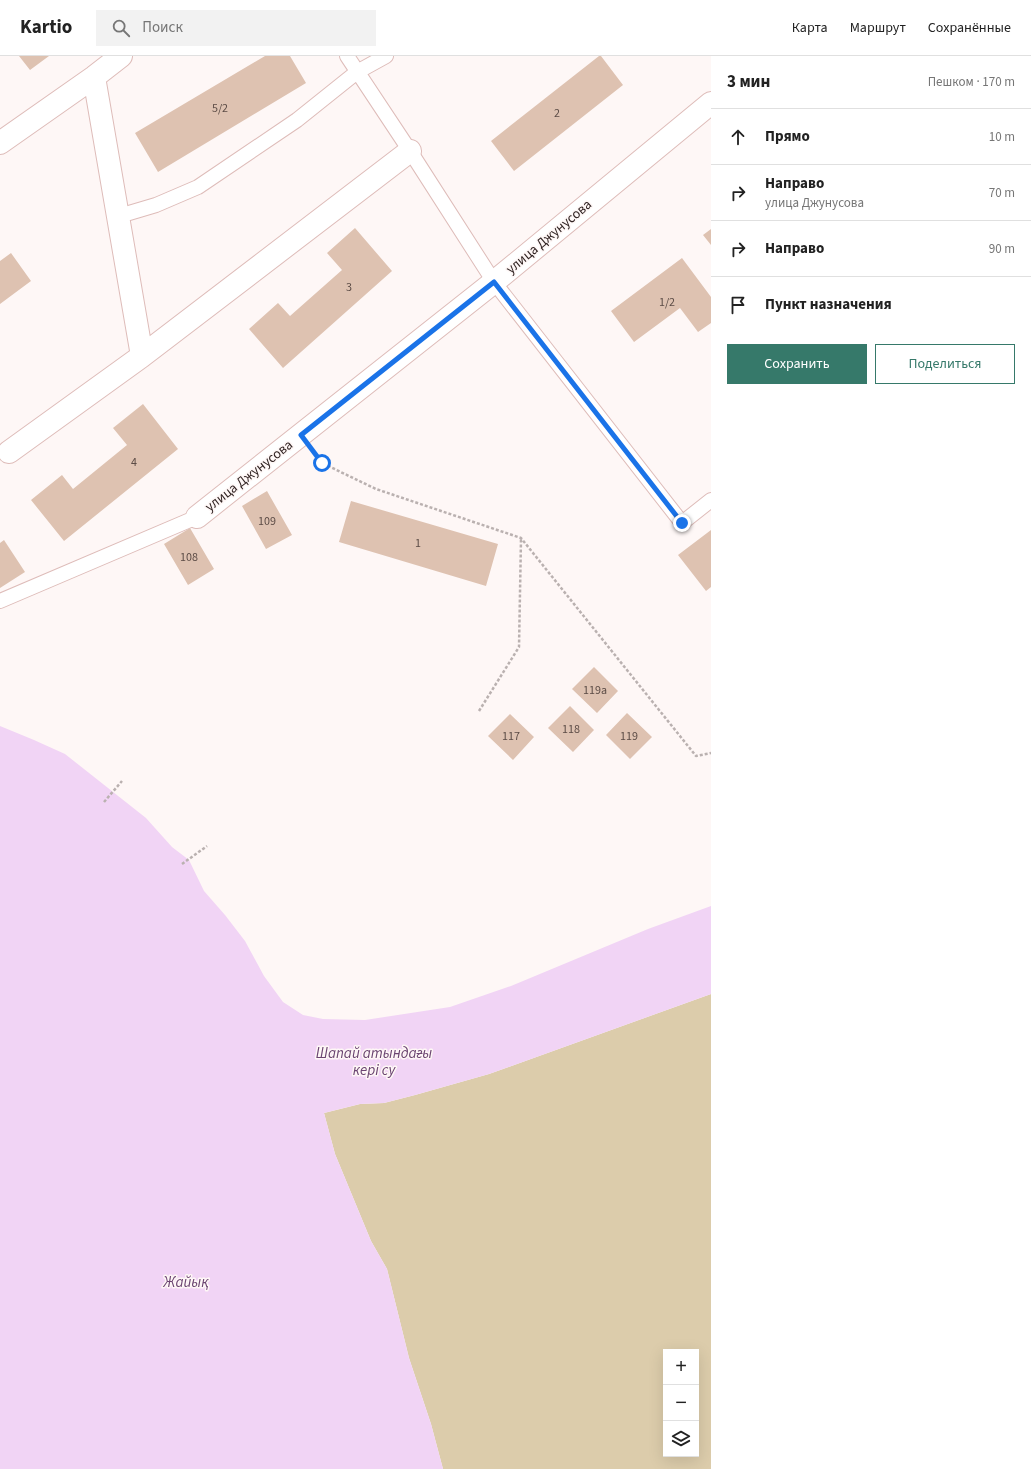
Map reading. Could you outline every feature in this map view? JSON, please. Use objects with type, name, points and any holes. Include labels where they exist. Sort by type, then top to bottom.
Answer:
[{"type":"street","points":[[0,143],[94,77],[121,56]]},
{"type":"street","points":[[94,77],[142,356]]},
{"type":"street","name":"улица Джунусова","points":[[197,517],[494,282],[711,103]]},
{"type":"street","points":[[9,452],[142,356],[410,151]]},
{"type":"lane","points":[[347,56],[494,282],[682,523],[711,500]]},
{"type":"lane","points":[[119,216],[156,205],[198,187],[297,120],[357,72],[386,56]]},
{"type":"lane","points":[[0,601],[197,517]]},
{"type":"path","points":[[301,435],[322,463],[376,489],[521,538],[696,756],[711,753]]},
{"type":"path","points":[[479,712],[519,647],[521,538]]},
{"type":"path","points":[[104,802],[122,781]]},
{"type":"path","points":[[182,864],[207,846]]},
{"type":"shaded area","points":[[711,994],[711,1469],[443,1469],[431,1424],[409,1358],[387,1269],[371,1241],[335,1154],[324,1113],[360,1104],[384,1103],[489,1074]]},
{"type":"water","name":"Жайық","points":[[0,726],[65,754],[146,818],[172,847],[189,860],[204,891],[245,941],[264,976],[283,1002],[303,1015],[323,1019],[365,1020],[450,1007],[511,986],[648,929],[711,906],[711,994],[489,1074],[384,1103],[360,1104],[324,1113],[335,1154],[371,1241],[387,1269],[409,1358],[431,1424],[443,1469],[0,1469]]},
{"type":"building","points":[[19,56],[49,56],[30,70]]},
{"type":"building","points":[[265,56],[290,56],[306,83],[158,172],[135,133]]},
{"type":"building","points":[[599,56],[601,56],[623,85],[514,171],[491,141]]},
{"type":"building","points":[[355,228],[392,271],[283,368],[249,329],[278,303],[290,316],[342,270],[327,253]]},
{"type":"building","points":[[711,229],[711,245],[703,235]]},
{"type":"building","points":[[11,253],[31,281],[0,304],[0,261]]},
{"type":"building","points":[[682,258],[711,297],[711,323],[698,332],[680,308],[634,342],[611,311]]},
{"type":"building","points":[[143,404],[178,449],[64,541],[31,500],[62,475],[73,489],[127,445],[113,428]]},
{"type":"building","points":[[267,491],[292,535],[266,549],[242,506]]},
{"type":"building","points":[[351,501],[498,544],[486,586],[339,542]]},
{"type":"building","points":[[190,528],[214,569],[188,585],[164,544]]},
{"type":"building","points":[[711,530],[711,587],[706,591],[678,555]]},
{"type":"building","points":[[4,540],[25,572],[0,588],[0,543]]},
{"type":"building","points":[[594,667],[618,691],[597,713],[572,689]]},
{"type":"building","points":[[570,706],[594,730],[573,752],[548,728]]},
{"type":"building","points":[[627,713],[652,737],[630,759],[606,735]]},
{"type":"building","points":[[510,714],[534,737],[513,760],[488,736]]},
{"type":"route","points":[[322,463],[301,435],[494,282],[682,523]]},
{"type":"water label","name":"Шапай атындағы кері су","points":[[374,1062]]}]
